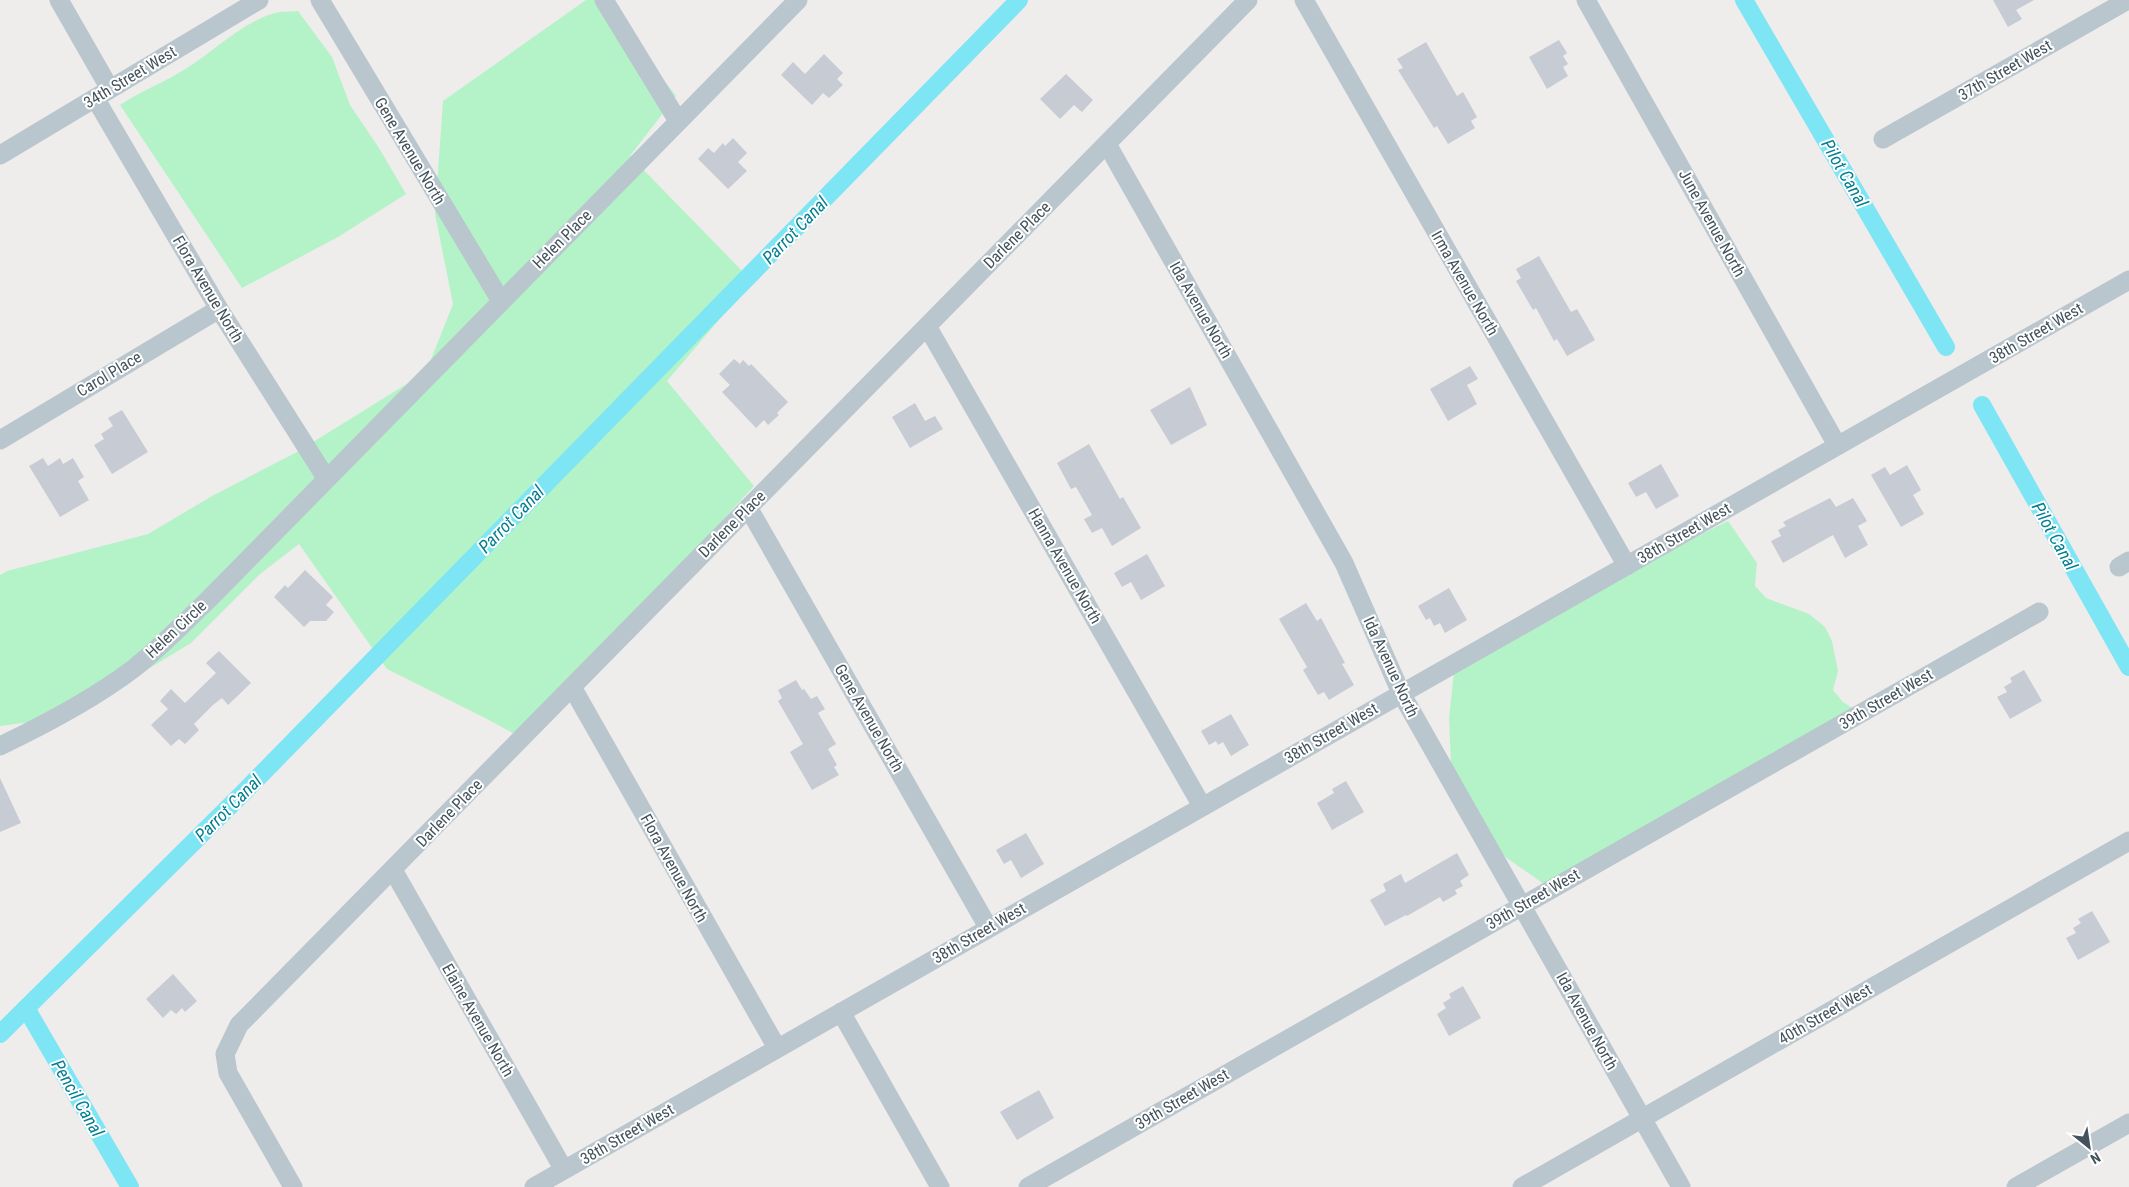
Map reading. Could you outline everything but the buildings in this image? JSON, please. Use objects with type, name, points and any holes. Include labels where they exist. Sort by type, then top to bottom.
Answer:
[{"type":"street","name":"Flora Avenue North","points":[[59,0],[102,94],[219,308],[326,478]]},
{"type":"street","name":"34th Street West","points":[[0,155],[259,0]]},
{"type":"street","name":"Gene Avenue North","points":[[320,0],[501,301]]},
{"type":"street","points":[[604,0],[678,122]]},
{"type":"street","name":"Helen Place","points":[[326,478],[798,0]]},
{"type":"street","name":"Darlene Place","points":[[293,1187],[228,1073],[225,1054],[240,1025],[749,509],[784,469],[1248,0]]},
{"type":"street","name":"Irma Avenue North","points":[[1304,0],[1627,566]]},
{"type":"street","name":"June Avenue North","points":[[1586,0],[1837,445]]},
{"type":"street","name":"37th Street West","points":[[1882,139],[2128,0]]},
{"type":"street","name":"Ida Avenue North","points":[[1106,144],[1344,563],[1401,693],[1681,1187]]},
{"type":"street","name":"38th Street West","points":[[534,1187],[988,927],[2129,280]]},
{"type":"street","name":"Carol Place","points":[[0,440],[219,308]]},
{"type":"street","name":"Hanna Avenue North","points":[[927,326],[1202,806]]},
{"type":"street","name":"Helen Circle","points":[[0,746],[37,729],[86,701],[133,668],[210,599],[326,478]]},
{"type":"street","name":"Gene Avenue North","points":[[749,509],[988,927]]},
{"type":"street","name":"39th Street West","points":[[1028,1187],[2039,612]]},
{"type":"street","name":"Flora Avenue North","points":[[572,687],[776,1048]]},
{"type":"street","name":"40th Street West","points":[[1522,1187],[2129,841]]},
{"type":"street","name":"Elaine Avenue North","points":[[393,870],[564,1170]]},
{"type":"street","points":[[840,1012],[940,1187]]},
{"type":"street","points":[[2016,1187],[2129,1123]]},
{"type":"green space","points":[[586,0],[602,0],[676,96],[630,156],[752,281],[667,381],[754,486],[522,738],[387,669],[299,544],[260,574],[191,643],[69,717],[0,726],[0,575],[7,571],[148,534],[212,496],[297,452],[426,372],[453,304],[435,214],[443,101]]},
{"type":"green space","points":[[298,11],[332,57],[350,105],[379,148],[406,194],[338,237],[242,288],[120,105],[187,68],[251,23],[275,13]]},
{"type":"green space","points":[[1728,521],[1757,563],[1755,586],[1766,598],[1809,614],[1825,627],[1832,641],[1838,671],[1833,690],[1843,702],[1857,711],[1554,891],[1501,854],[1464,802],[1451,763],[1449,718],[1455,662],[1617,576]]},
{"type":"waterway","name":"Parrot Canal","points":[[0,1034],[242,794],[1019,0]]},
{"type":"waterway","name":"Pilot Canal","points":[[1744,0],[1946,347]]},
{"type":"waterway","name":"Pilot Canal","points":[[1982,405],[2129,667]]},
{"type":"waterway","name":"Pencil Canal","points":[[26,1008],[130,1187]]}]
